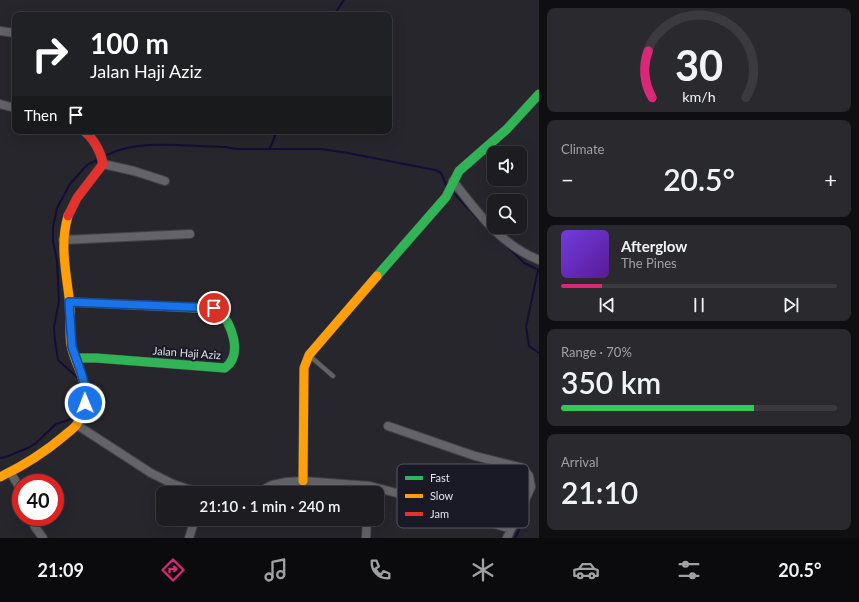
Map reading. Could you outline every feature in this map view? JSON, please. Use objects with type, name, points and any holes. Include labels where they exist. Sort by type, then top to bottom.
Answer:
[{"type":"street","points":[[0,31],[12,33]]},
{"type":"street","points":[[303,482],[304,368],[309,355],[446,197],[459,171],[507,129],[539,94]]},
{"type":"street","points":[[0,104],[12,107]]},
{"type":"street","points":[[87,134],[94,142],[104,164]]},
{"type":"street","points":[[104,164],[166,181]]},
{"type":"street","points":[[0,477],[35,459],[55,444],[77,425],[83,411],[86,390],[72,347],[69,302],[64,270],[63,240],[65,225],[71,208],[88,183],[104,164]]},
{"type":"street","points":[[452,184],[482,219],[519,251],[539,260]]},
{"type":"street","points":[[63,240],[190,234]]},
{"type":"street","name":"Jalan Haji Aziz","points":[[69,302],[214,308],[220,311],[225,318],[232,336],[234,348],[234,358],[231,365],[225,368],[96,358],[75,358]]},
{"type":"street","points":[[77,425],[151,473],[179,486]]},
{"type":"street","points":[[388,426],[475,456],[507,464]]},
{"type":"street","points":[[529,476],[531,487],[529,491]]},
{"type":"street","points":[[270,486],[287,482],[303,482],[341,486]]},
{"type":"street","points":[[384,492],[397,494]]},
{"type":"street","points":[[35,526],[43,538]]},
{"type":"street","points":[[189,538],[193,526]]},
{"type":"street","points":[[366,538],[367,526]]},
{"type":"street","points":[[507,538],[511,529],[508,528]]},
{"type":"lane","points":[[309,355],[333,376]]},
{"type":"waterway","points":[[336,12],[344,0]]},
{"type":"waterway","points":[[270,148],[276,134]]},
{"type":"waterway","points":[[107,155],[120,150],[149,145],[224,147],[237,149],[321,149],[435,170],[441,173],[446,185]]},
{"type":"waterway","points":[[77,377],[58,360],[54,327],[59,301],[57,261],[53,241],[53,227],[57,208],[70,184],[87,165],[97,160]]},
{"type":"waterway","points":[[453,192],[479,220]]},
{"type":"waterway","points":[[504,243],[524,263],[539,270]]},
{"type":"waterway","points":[[538,270],[526,327],[529,346],[539,353]]},
{"type":"waterway","points":[[0,458],[30,447],[56,424],[74,418]]},
{"type":"waterway","points":[[515,538],[519,530]]},
{"type":"traffic: fast","points":[[377,276],[446,197],[459,171],[507,129],[539,94]]},
{"type":"traffic: fast","points":[[69,302],[218,309],[231,330],[235,347],[231,362],[225,368],[96,358],[75,358]]},
{"type":"traffic: slow","points":[[0,477],[33,459],[49,448],[76,426],[83,412],[85,403],[85,389],[72,351],[70,340],[70,306],[64,249],[65,227],[68,216]]},
{"type":"traffic: slow","points":[[303,481],[304,368],[309,355],[377,276]]},
{"type":"traffic: jam","points":[[68,216],[77,198],[103,164],[101,155],[87,134]]},
{"type":"route","points":[[85,403],[86,390],[72,347],[69,323],[69,302],[214,308]]}]
